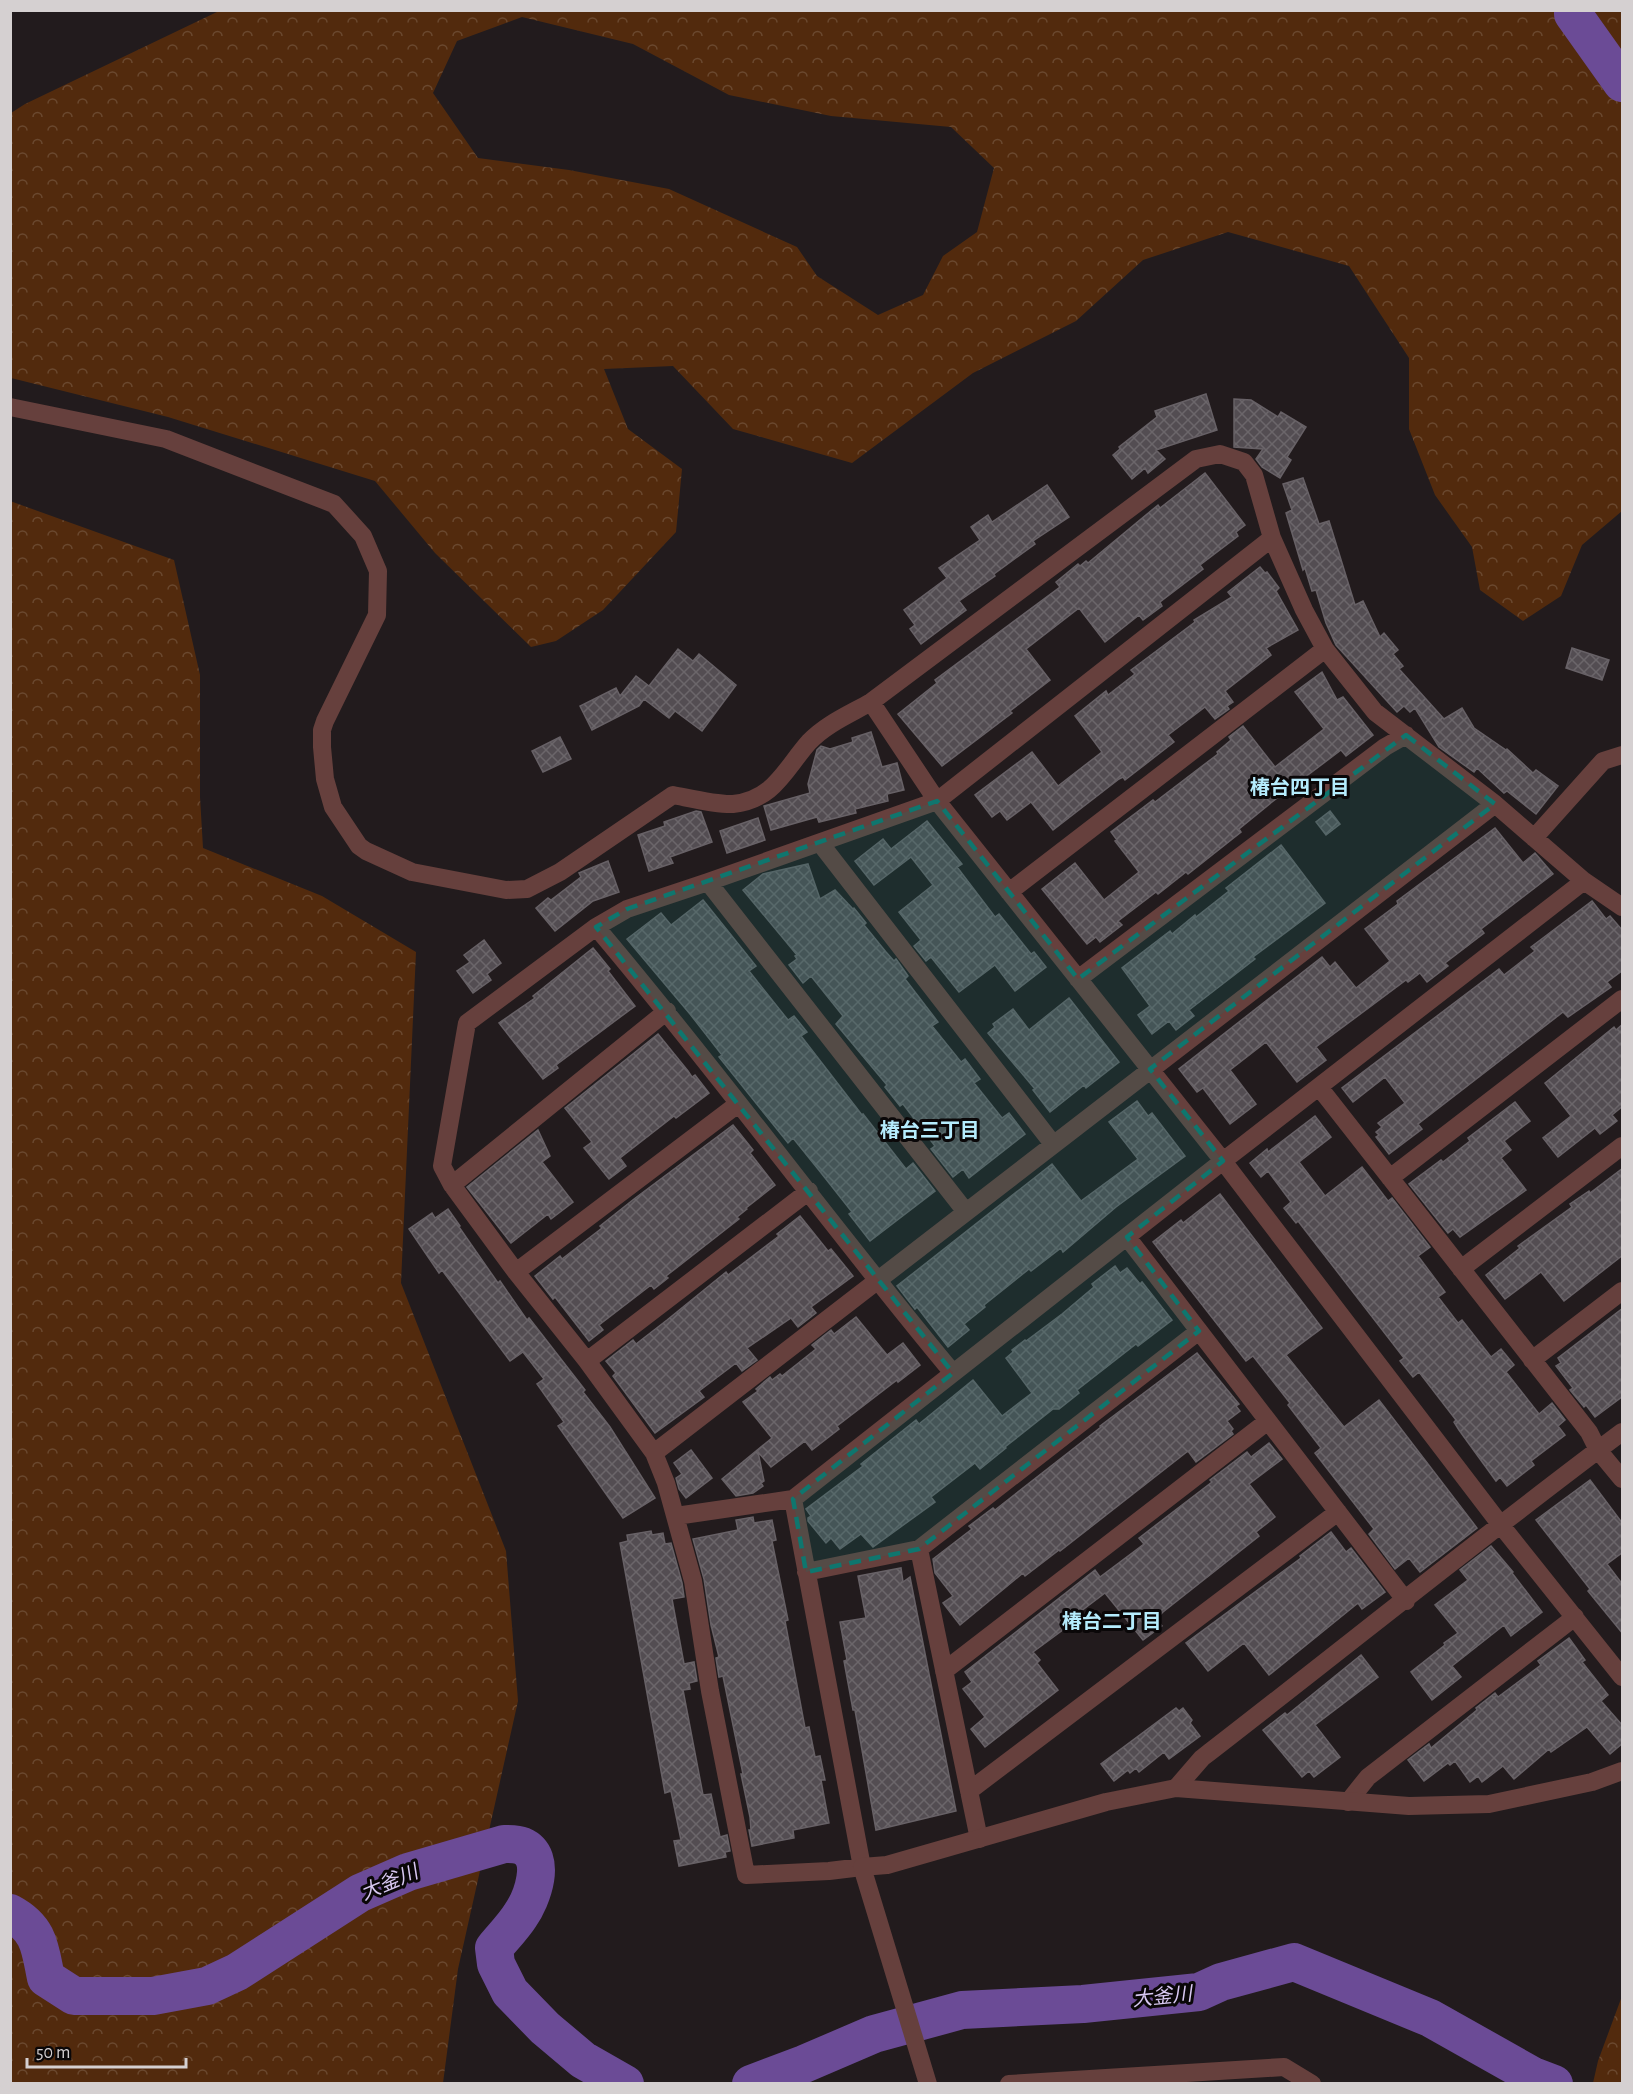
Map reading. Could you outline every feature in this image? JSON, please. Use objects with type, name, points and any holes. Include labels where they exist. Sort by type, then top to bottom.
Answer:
[{"type":"street","points":[[10,407],[166,439],[334,504],[363,536],[378,571],[377,615],[322,730],[325,779],[333,807],[359,846],[412,872],[506,890],[527,889],[560,873],[673,795],[732,804],[758,798],[781,780],[810,742],[831,724],[871,702],[1196,459],[1220,454],[1244,462],[1254,475],[1272,538],[1305,610],[1325,649],[1375,712],[1495,804],[1584,881],[1623,907]]},
{"type":"street","points":[[1272,538],[937,801],[627,909],[596,927],[467,1023],[442,1166],[452,1185],[516,1272],[587,1361],[654,1453],[676,1516],[693,1581],[710,1691],[746,1875],[829,1871],[887,1865],[1106,1802],[1176,1788],[1409,1806],[1489,1804],[1592,1782],[1623,1771]]},
{"type":"street","points":[[1009,892],[1325,649]]},
{"type":"street","points":[[871,702],[937,801],[1223,1161],[1500,1524],[1623,1677]]},
{"type":"street","points":[[1078,979],[1384,747],[1406,735]]},
{"type":"street","points":[[1534,838],[1603,761],[1623,755]]},
{"type":"street","points":[[654,1453],[1495,804]]},
{"type":"street","points":[[820,843],[1053,1144]]},
{"type":"street","points":[[676,1516],[792,1499],[1584,881]]},
{"type":"street","points":[[708,882],[966,1212]]},
{"type":"street","points":[[596,927],[668,1011],[738,1104],[809,1191],[876,1281],[953,1373]]},
{"type":"street","points":[[1390,1178],[1623,999]]},
{"type":"street","points":[[452,1185],[668,1011]]},
{"type":"street","points":[[1318,1087],[1589,1432],[1598,1450],[1623,1479]]},
{"type":"street","points":[[516,1272],[738,1104]]},
{"type":"street","points":[[1461,1269],[1623,1146]]},
{"type":"street","points":[[587,1361],[809,1191]]},
{"type":"street","points":[[1126,1237],[1406,1600]]},
{"type":"street","points":[[1532,1360],[1623,1291]]},
{"type":"street","points":[[806,1572],[919,1549],[1199,1331]]},
{"type":"street","points":[[944,1671],[1268,1421]]},
{"type":"street","points":[[1176,1788],[1202,1758],[1500,1524],[1623,1432]]},
{"type":"street","points":[[792,1499],[862,1867],[928,2084]]},
{"type":"street","points":[[969,1791],[1338,1512]]},
{"type":"street","points":[[919,1549],[979,1839]]},
{"type":"street","points":[[1348,1802],[1368,1777],[1575,1617]]},
{"type":"street","points":[[1009,2084],[1174,2079],[1284,2067],[1312,2084]]},
{"type":"highlighted area","points":[[1406,735],[1495,804],[1150,1069],[1223,1161],[1127,1237],[1199,1331],[919,1549],[806,1572],[793,1499],[953,1373],[596,927],[627,909],[937,801],[1078,979]]},
{"type":"green space","points":[[219,11],[1622,11],[1622,511],[1582,545],[1561,596],[1523,621],[1480,590],[1472,547],[1435,495],[1409,429],[1409,358],[1349,266],[1228,232],[1143,260],[1076,321],[973,373],[852,463],[733,429],[673,366],[604,369],[628,429],[682,469],[676,532],[603,610],[556,641],[531,647],[435,553],[375,481],[168,417],[11,378],[11,113],[25,104]],"holes":[[[522,17],[633,44],[729,95],[831,116],[951,127],[994,168],[977,232],[943,256],[923,295],[878,315],[817,276],[797,247],[669,189],[569,170],[478,158],[433,93],[457,41]]]},
{"type":"green space","points":[[10,501],[174,560],[200,675],[200,797],[203,848],[322,896],[416,952],[401,1283],[506,1551],[518,1701],[458,1969],[443,2083],[11,2083]]},
{"type":"green space","points":[[1622,1996],[1622,2083],[1593,2083],[1598,2061]]},
{"type":"building","points":[[1206,394],[1217,430],[1156,450],[1165,459],[1148,473],[1145,468],[1132,479],[1113,455],[1120,449],[1119,447],[1157,417],[1155,411]]},
{"type":"building","points":[[1234,399],[1251,400],[1278,417],[1281,412],[1306,427],[1287,457],[1291,460],[1280,478],[1262,467],[1256,459],[1263,449],[1234,447]]},
{"type":"building","points":[[1205,473],[1245,525],[1236,532],[1238,536],[1200,565],[1203,569],[1160,602],[1162,606],[1143,620],[1139,615],[1105,642],[1079,608],[1026,649],[1050,680],[1010,711],[1012,713],[942,766],[898,714],[937,683],[935,680],[1060,587],[1056,582],[1078,564],[1080,566],[1086,561],[1088,563],[1158,505],[1160,508]]},
{"type":"building","points":[[1303,478],[1319,524],[1329,521],[1355,605],[1363,601],[1380,637],[1384,633],[1398,650],[1393,654],[1403,666],[1399,669],[1444,719],[1462,708],[1474,728],[1507,749],[1533,773],[1536,770],[1558,786],[1536,814],[1507,791],[1504,793],[1477,768],[1474,772],[1439,747],[1415,708],[1410,712],[1404,706],[1397,712],[1336,645],[1326,623],[1316,590],[1312,591],[1305,568],[1303,570],[1286,513],[1292,510],[1283,484]]},
{"type":"building","points":[[1047,485],[1069,517],[1033,541],[1035,544],[959,601],[966,610],[921,644],[910,629],[915,625],[904,610],[947,578],[939,568],[980,540],[971,527],[988,515],[992,522]]},
{"type":"building","points":[[1260,567],[1265,573],[1267,572],[1279,588],[1276,591],[1298,630],[1266,648],[1271,655],[1225,691],[1233,702],[1227,706],[1229,709],[1215,719],[1205,707],[1168,735],[1174,742],[1125,780],[1123,777],[1119,779],[1053,830],[1031,802],[1007,820],[1000,811],[992,817],[975,795],[1032,752],[1058,786],[1102,752],[1075,716],[1106,691],[1108,695],[1135,674],[1131,670],[1195,622],[1194,620],[1232,597],[1228,592]]},
{"type":"building","points":[[1572,648],[1609,660],[1602,680],[1566,668]]},
{"type":"building","points":[[678,649],[693,661],[699,654],[736,685],[702,731],[675,711],[669,718],[644,699],[639,706],[592,730],[580,706],[616,688],[620,696],[636,676],[649,686]]},
{"type":"building","points":[[1322,672],[1337,700],[1343,697],[1373,735],[1346,756],[1341,750],[1272,802],[1239,829],[1241,832],[1188,874],[1186,872],[1158,894],[1156,892],[1118,921],[1122,925],[1100,942],[1096,937],[1087,944],[1042,889],[1075,863],[1104,900],[1139,872],[1115,841],[1117,840],[1111,832],[1218,754],[1217,752],[1231,740],[1229,737],[1243,726],[1275,767],[1324,729],[1295,692]]},
{"type":"building","points":[[871,732],[882,767],[897,763],[904,790],[887,794],[888,801],[855,809],[856,813],[819,822],[817,817],[771,830],[764,806],[810,793],[808,784],[817,750],[821,746],[830,749],[853,742],[852,738]]},
{"type":"building","points":[[560,737],[571,759],[543,772],[532,751]]},
{"type":"building","points":[[696,811],[701,812],[712,842],[670,857],[673,863],[649,871],[638,835],[665,826],[664,822]]},
{"type":"building","points":[[1330,811],[1340,824],[1326,835],[1316,822]]},
{"type":"building","points":[[758,818],[765,840],[727,853],[720,831]]},
{"type":"building","points":[[927,821],[962,864],[957,867],[995,917],[999,914],[1031,954],[1034,952],[1046,967],[1015,991],[995,965],[959,992],[931,957],[926,961],[914,946],[921,940],[899,912],[933,885],[911,857],[874,885],[855,861],[883,839],[891,849]]},
{"type":"building","points":[[1495,828],[1523,863],[1535,853],[1553,874],[1481,929],[1484,933],[1445,963],[1448,966],[1427,982],[1420,973],[1408,982],[1406,980],[1316,1047],[1326,1060],[1297,1082],[1266,1042],[1230,1070],[1256,1104],[1230,1124],[1203,1088],[1197,1092],[1179,1069],[1322,957],[1330,967],[1335,962],[1356,988],[1390,961],[1365,929],[1398,904],[1397,901]]},
{"type":"building","points":[[1281,845],[1325,903],[1253,957],[1255,959],[1189,1010],[1194,1016],[1176,1030],[1169,1021],[1152,1034],[1138,1015],[1150,1006],[1122,968],[1170,931],[1172,934],[1195,915],[1196,917],[1229,891],[1226,888]]},
{"type":"building","points":[[608,861],[619,892],[593,901],[555,931],[536,908],[548,898],[551,900],[581,877],[579,873]]},
{"type":"building","points":[[808,864],[820,899],[835,890],[854,908],[866,923],[864,925],[894,961],[896,959],[908,976],[905,979],[938,1022],[932,1026],[961,1062],[965,1059],[980,1079],[974,1083],[1002,1118],[1009,1113],[1025,1134],[969,1178],[963,1169],[953,1177],[931,1149],[935,1146],[903,1104],[900,1106],[885,1087],[887,1085],[836,1024],[843,1016],[811,976],[803,983],[789,965],[797,959],[795,956],[797,955],[743,890],[763,874]]},
{"type":"building","points":[[703,900],[756,966],[749,971],[788,1020],[794,1016],[807,1032],[801,1036],[862,1115],[906,1169],[913,1163],[935,1191],[870,1241],[849,1214],[852,1212],[818,1169],[793,1138],[788,1143],[719,1057],[722,1055],[690,1014],[627,939],[661,913],[671,925]]},
{"type":"building","points":[[1592,901],[1606,919],[1610,916],[1623,931],[1623,970],[1607,982],[1611,987],[1568,1017],[1563,1012],[1418,1124],[1422,1129],[1389,1154],[1376,1137],[1379,1135],[1376,1132],[1382,1127],[1378,1123],[1405,1103],[1385,1077],[1353,1102],[1342,1088],[1499,969],[1504,975],[1535,951],[1531,947]]},
{"type":"building","points":[[484,940],[501,963],[487,974],[491,980],[473,993],[457,971],[470,962],[464,955]]},
{"type":"building","points":[[593,948],[635,1006],[556,1065],[558,1068],[543,1079],[499,1023],[535,998],[533,996]]},
{"type":"building","points":[[1069,998],[1119,1062],[1086,1088],[1084,1085],[1050,1112],[1033,1090],[1035,1089],[988,1033],[995,1027],[993,1024],[1013,1009],[1029,1030]]},
{"type":"building","points":[[1623,1024],[1623,1106],[1612,1115],[1617,1121],[1600,1134],[1595,1128],[1558,1157],[1543,1138],[1571,1116],[1545,1083],[1614,1027],[1616,1030]]},
{"type":"building","points":[[658,1034],[692,1077],[695,1075],[709,1093],[676,1118],[674,1116],[620,1158],[626,1166],[609,1179],[584,1148],[592,1142],[565,1108]]},
{"type":"building","points":[[1137,1101],[1148,1116],[1152,1113],[1185,1156],[1116,1207],[1063,1252],[1061,1248],[1031,1271],[1029,1269],[984,1305],[985,1307],[964,1324],[969,1330],[948,1347],[917,1307],[915,1309],[897,1286],[1052,1164],[1081,1201],[1138,1159],[1109,1122]]},
{"type":"building","points":[[1515,1102],[1530,1121],[1504,1141],[1511,1150],[1501,1158],[1526,1190],[1460,1237],[1453,1229],[1448,1233],[1409,1184],[1441,1160],[1443,1162],[1470,1141],[1468,1138]]},
{"type":"building","points":[[1315,1116],[1331,1137],[1299,1162],[1325,1196],[1362,1167],[1388,1201],[1392,1198],[1430,1247],[1418,1256],[1445,1292],[1438,1297],[1458,1323],[1462,1320],[1491,1357],[1501,1349],[1514,1365],[1506,1372],[1539,1414],[1552,1403],[1565,1420],[1558,1426],[1565,1435],[1531,1461],[1534,1465],[1507,1486],[1500,1477],[1496,1481],[1459,1430],[1454,1422],[1456,1420],[1419,1372],[1413,1377],[1400,1361],[1404,1358],[1298,1221],[1296,1223],[1284,1208],[1291,1202],[1268,1171],[1261,1177],[1250,1163]]},
{"type":"building","points":[[733,1125],[753,1150],[750,1153],[775,1185],[746,1208],[737,1217],[739,1219],[666,1276],[668,1278],[654,1289],[651,1285],[599,1325],[603,1330],[589,1341],[555,1297],[553,1299],[535,1276],[560,1256],[562,1259],[634,1199]]},
{"type":"building","points":[[538,1130],[550,1156],[542,1162],[573,1202],[551,1219],[548,1214],[511,1243],[467,1187]]},
{"type":"building","points":[[1623,1168],[1623,1255],[1564,1301],[1541,1272],[1505,1299],[1486,1275],[1520,1248],[1518,1246],[1572,1207],[1570,1204],[1589,1191],[1590,1193]]},
{"type":"building","points":[[1220,1194],[1322,1328],[1286,1355],[1344,1427],[1379,1400],[1477,1528],[1420,1572],[1409,1558],[1395,1569],[1369,1534],[1374,1529],[1315,1453],[1321,1448],[1288,1405],[1290,1403],[1253,1356],[1246,1361],[1153,1242],[1181,1220],[1183,1223]]},
{"type":"building","points":[[448,1209],[498,1283],[500,1281],[527,1320],[529,1318],[585,1390],[583,1392],[610,1427],[655,1498],[623,1518],[558,1426],[564,1422],[537,1384],[544,1379],[523,1352],[510,1361],[442,1270],[439,1273],[409,1229],[432,1213],[435,1218]]},
{"type":"building","points":[[800,1216],[828,1251],[831,1249],[853,1276],[811,1307],[816,1313],[798,1327],[791,1318],[747,1348],[757,1360],[742,1371],[736,1363],[699,1391],[704,1397],[655,1433],[613,1376],[616,1373],[606,1361],[633,1340],[636,1344],[726,1272],[728,1275],[779,1236],[777,1234]]},
{"type":"building","points":[[1115,1266],[1120,1273],[1127,1268],[1140,1284],[1142,1282],[1172,1320],[1138,1346],[1136,1344],[1077,1390],[1079,1393],[1059,1409],[1053,1409],[980,1469],[975,1463],[931,1497],[935,1502],[873,1547],[861,1534],[840,1549],[831,1538],[826,1543],[808,1521],[811,1516],[806,1509],[863,1466],[861,1464],[916,1420],[919,1424],[973,1380],[1002,1416],[1032,1393],[1006,1358],[1013,1352],[1012,1350],[1062,1314],[1094,1287],[1092,1284]]},
{"type":"building","points":[[1623,1308],[1623,1396],[1595,1417],[1570,1390],[1573,1388],[1556,1366],[1561,1363],[1558,1358]]},
{"type":"building","points":[[856,1317],[887,1355],[903,1343],[920,1365],[837,1426],[839,1429],[812,1450],[805,1441],[771,1467],[758,1452],[763,1486],[753,1493],[736,1496],[722,1479],[772,1438],[743,1402],[758,1391],[756,1389],[770,1377],[772,1380],[780,1374],[782,1376],[816,1349],[812,1345],[831,1330],[834,1334]]},
{"type":"building","points":[[1197,1353],[1239,1404],[1236,1406],[1240,1411],[1227,1421],[1233,1429],[1231,1431],[1233,1434],[1196,1462],[1188,1451],[1060,1551],[1025,1576],[1023,1573],[960,1625],[943,1603],[953,1596],[935,1573],[933,1559],[972,1529],[969,1526],[993,1508],[995,1510],[1100,1426]]},
{"type":"building","points":[[1269,1443],[1282,1459],[1249,1484],[1275,1517],[1256,1532],[1259,1536],[1163,1612],[1156,1619],[1162,1626],[1143,1640],[1105,1593],[1068,1621],[1071,1624],[1033,1652],[1040,1660],[1037,1663],[1058,1690],[985,1747],[971,1729],[985,1717],[963,1689],[972,1682],[965,1672],[1095,1570],[1100,1577],[1144,1544],[1139,1538],[1247,1452],[1251,1457]]},
{"type":"building","points":[[691,1450],[712,1478],[686,1498],[679,1489],[676,1478],[682,1474],[674,1463]]},
{"type":"building","points":[[1590,1480],[1623,1524],[1623,1552],[1607,1564],[1623,1585],[1623,1634],[1536,1520]]},
{"type":"building","points":[[753,1517],[754,1523],[772,1520],[776,1540],[772,1541],[788,1620],[785,1621],[805,1728],[809,1727],[815,1757],[820,1756],[825,1780],[821,1780],[829,1823],[793,1830],[794,1838],[752,1846],[749,1830],[751,1830],[750,1817],[741,1774],[743,1774],[723,1676],[719,1677],[716,1658],[719,1657],[711,1625],[704,1579],[693,1539],[738,1530],[736,1520]]},
{"type":"building","points":[[651,1531],[652,1535],[663,1533],[665,1544],[671,1543],[682,1583],[684,1597],[672,1599],[684,1664],[694,1662],[697,1681],[689,1683],[690,1689],[683,1690],[703,1795],[711,1794],[720,1837],[727,1835],[730,1851],[725,1852],[726,1857],[679,1866],[674,1841],[681,1840],[671,1791],[665,1793],[620,1543],[628,1541],[627,1535]]},
{"type":"building","points":[[1331,1532],[1346,1552],[1351,1548],[1385,1592],[1362,1609],[1358,1603],[1269,1675],[1244,1643],[1208,1671],[1186,1643],[1301,1558],[1300,1556]]},
{"type":"building","points":[[1491,1546],[1542,1612],[1511,1636],[1504,1625],[1452,1666],[1461,1677],[1432,1700],[1411,1672],[1458,1633],[1435,1605],[1468,1580],[1460,1570]]},
{"type":"building","points":[[901,1568],[903,1582],[910,1577],[956,1811],[876,1830],[844,1661],[847,1660],[840,1622],[866,1618],[858,1576]]},
{"type":"building","points":[[1569,1638],[1585,1660],[1582,1662],[1608,1695],[1601,1701],[1623,1726],[1623,1743],[1610,1754],[1587,1727],[1551,1752],[1549,1749],[1514,1779],[1503,1766],[1482,1782],[1478,1776],[1470,1782],[1455,1761],[1450,1765],[1448,1763],[1424,1781],[1408,1760],[1429,1744],[1431,1748],[1495,1693],[1498,1697],[1541,1665],[1538,1661]]},
{"type":"building","points":[[1361,1655],[1378,1677],[1315,1725],[1340,1757],[1314,1777],[1309,1771],[1302,1777],[1263,1730],[1285,1713],[1287,1715]]},
{"type":"building","points":[[1176,1708],[1179,1711],[1183,1708],[1192,1720],[1190,1723],[1200,1736],[1169,1759],[1164,1752],[1139,1772],[1136,1768],[1130,1773],[1128,1770],[1114,1781],[1101,1764]]},
{"type":"waterway","points":[[1573,10],[1573,14],[1622,83]]},
{"type":"waterway","name":"大釜川","points":[[10,1913],[20,1919],[33,1933],[40,1949],[46,1978],[74,1996],[153,1996],[207,1986],[237,1972],[360,1893],[408,1872],[504,1844],[520,1845],[530,1851],[534,1859],[536,1868],[533,1889],[525,1909],[494,1948],[496,1964],[510,1992],[545,2028],[583,2060],[625,2084]]},
{"type":"waterway","name":"大釜川","points":[[751,2084],[874,2034],[962,2010],[1083,2004],[1199,1992],[1221,1982],[1294,1962],[1430,2018],[1533,2076],[1554,2084]]},
{"type":"district","name":"椿台四丁目","points":[[1300,787]]},
{"type":"district","name":"椿台三丁目","points":[[930,1130]]},
{"type":"district","name":"椿台二丁目","points":[[1112,1621]]}]
